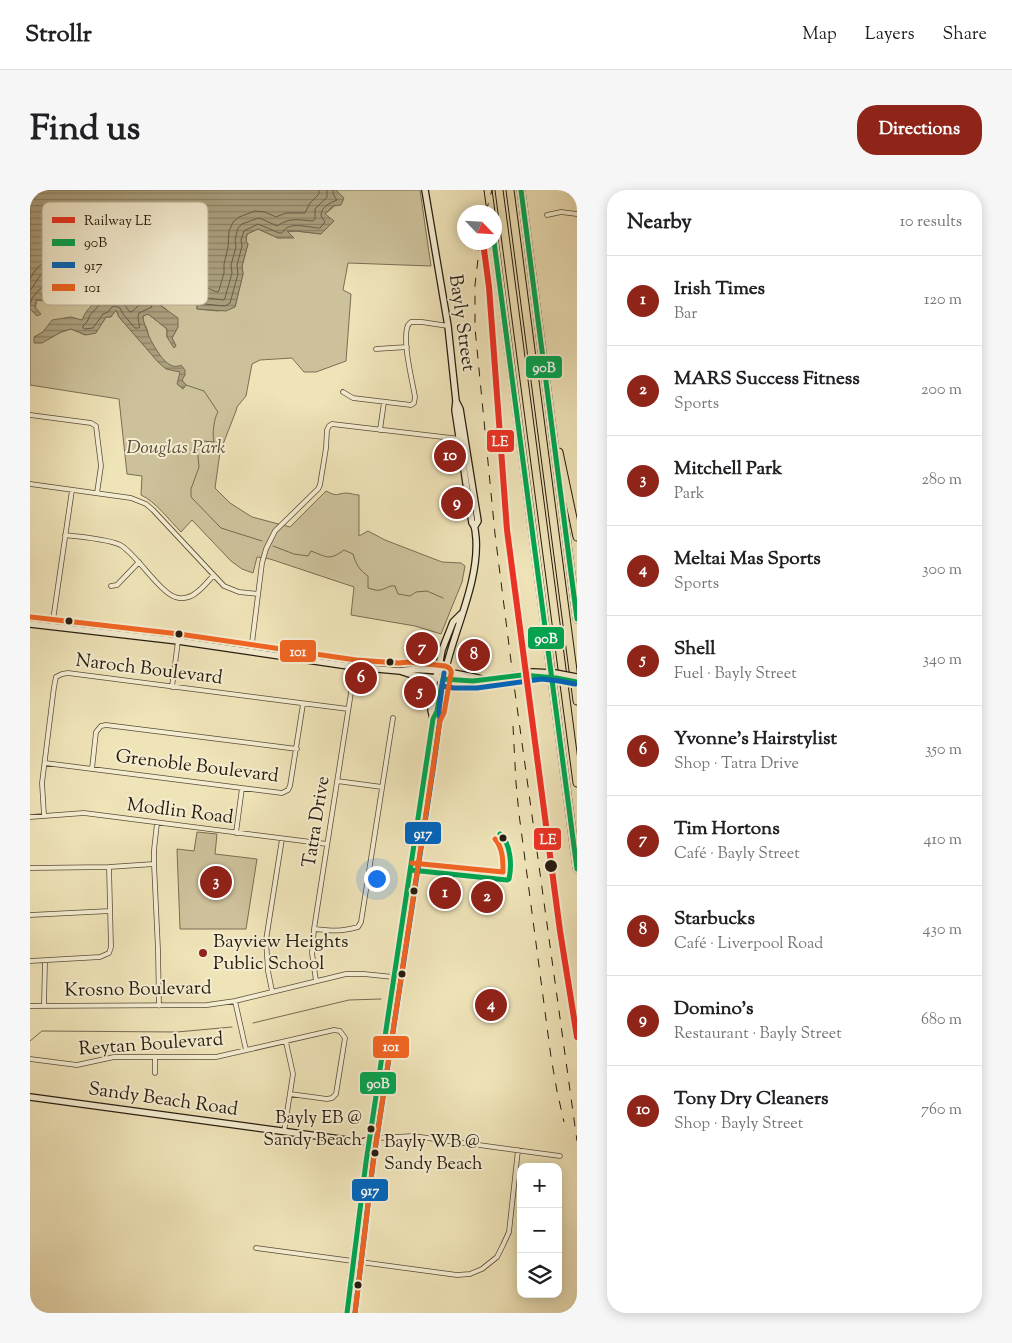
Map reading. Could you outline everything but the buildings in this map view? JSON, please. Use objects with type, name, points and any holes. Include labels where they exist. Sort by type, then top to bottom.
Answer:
[{"type":"highway","points":[[488,190],[490,205]]},
{"type":"highway","points":[[499,190],[577,783]]},
{"type":"highway","points":[[510,190],[577,701]]},
{"type":"highway","points":[[520,190],[577,619]]},
{"type":"highway","points":[[495,250],[577,869]]},
{"type":"highway","points":[[551,415],[577,538]]},
{"type":"main road","name":"Bayly Street","points":[[347,1313],[369,1140],[433,719],[437,711],[450,652],[475,564],[475,526],[472,523],[462,439],[455,410],[456,401],[448,326],[425,190]]},
{"type":"main road","name":"Bayly Street","points":[[433,719],[431,710],[442,650],[453,622],[461,614]]},
{"type":"main road","points":[[30,624],[178,641],[355,667],[400,671],[412,675],[444,676],[472,682],[532,672],[548,672],[577,677]]},
{"type":"main road","points":[[522,675],[577,682]]},
{"type":"main road","name":"Sandy Beach Road","points":[[30,1097],[362,1142],[369,1140]]},
{"type":"street","points":[[547,215],[561,212],[577,214]]},
{"type":"street","points":[[343,392],[353,398],[411,405],[415,397],[407,347],[406,330],[408,325],[412,322],[422,322],[448,326]]},
{"type":"street","points":[[376,349],[407,347]]},
{"type":"street","points":[[380,430],[384,402]]},
{"type":"street","points":[[30,415],[91,423],[96,426],[101,466],[97,493]]},
{"type":"street","points":[[251,651],[262,562],[270,539],[280,525],[320,485],[329,426],[332,424],[462,439]]},
{"type":"street","points":[[30,484],[138,500],[153,510],[224,586],[239,592],[258,594]]},
{"type":"street","points":[[52,627],[72,490]]},
{"type":"street","points":[[65,535],[111,542],[121,546],[139,562],[164,590],[174,597],[188,597],[197,593],[213,576]]},
{"type":"street","points":[[111,586],[117,585],[139,562]]},
{"type":"street","points":[[172,687],[178,641]]},
{"type":"street","name":"Tatra Drive","points":[[316,981],[312,953],[314,929],[355,667]]},
{"type":"street","name":"Naroch Boulevard","points":[[44,815],[42,783],[55,682],[56,677],[62,674],[68,673],[348,709]]},
{"type":"street","name":"Grenoble Boulevard","points":[[45,763],[282,793],[288,790],[290,786],[304,704]]},
{"type":"street","points":[[314,929],[342,931],[358,927],[361,922],[393,718]]},
{"type":"street","points":[[92,769],[96,732],[101,726],[106,725],[296,749]]},
{"type":"street","points":[[337,781],[382,787]]},
{"type":"street","points":[[236,833],[242,788]]},
{"type":"street","name":"Modlin Road","points":[[30,817],[84,813],[327,844]]},
{"type":"street","points":[[157,823],[154,864],[159,1006]]},
{"type":"street","points":[[272,991],[266,954],[266,940],[282,839]]},
{"type":"street","points":[[30,868],[109,867],[154,864]]},
{"type":"street","points":[[30,960],[45,961],[100,957],[109,953],[111,947],[109,867]]},
{"type":"street","points":[[30,915],[110,911]]},
{"type":"street","points":[[44,1006],[45,961]]},
{"type":"street","name":"Krosno Boulevard","points":[[30,1006],[207,1005],[235,1001],[346,974],[393,977]]},
{"type":"street","points":[[235,1001],[246,1050]]},
{"type":"street","name":"Reytan Boulevard","points":[[30,1059],[77,1065],[114,1057],[216,1057],[334,1030],[340,1031],[345,1038],[336,1094],[332,1098],[327,1099],[290,1094]]},
{"type":"street","points":[[284,1132],[293,1074],[286,1042]]},
{"type":"street","points":[[155,1057],[155,1073]]},
{"type":"street","name":"Sandy Beach Road","points":[[369,1140],[413,1136],[560,1156]]},
{"type":"street","points":[[256,1248],[457,1275],[470,1274],[482,1269],[497,1257],[508,1232],[518,1150]]},
{"type":"green space","name":"Douglas Park","points":[[336,190],[420,190],[431,266],[348,263],[343,290],[351,294],[346,361],[316,372],[304,372],[292,358],[260,360],[252,364],[246,396],[237,407],[220,452],[215,488],[230,503],[252,517],[290,527],[326,491],[335,495],[346,493],[359,495],[359,536],[368,531],[385,540],[442,562],[461,563],[465,566],[462,582],[441,634],[415,626],[351,615],[354,587],[270,559],[257,557],[253,573],[242,569],[231,561],[192,520],[181,532],[157,506],[141,495],[142,476],[127,474],[119,399],[30,385],[30,309],[37,316],[36,303],[42,295],[42,305],[93,305],[82,321],[47,327],[43,332],[34,337],[52,337],[71,329],[85,335],[102,323],[106,317],[111,317],[116,310],[119,317],[158,361],[163,361],[149,338],[143,316],[148,314],[167,329],[167,337],[176,346],[172,338],[178,327],[166,309],[160,305],[197,305],[197,309],[218,311],[235,307],[248,244],[246,241],[247,234],[258,229],[278,238],[293,237],[286,232],[296,231],[321,234],[325,214],[344,198]]},
{"type":"green space","points":[[197,832],[217,834],[215,854],[257,859],[246,929],[180,929],[177,849],[194,851]]},
{"type":"water","points":[[30,190],[336,190],[344,198],[341,205],[333,206],[325,214],[334,221],[321,234],[287,231],[294,238],[278,238],[258,229],[247,234],[246,241],[248,244],[235,307],[226,311],[197,309],[197,305],[208,305],[208,202],[42,202],[42,301],[36,300],[35,307],[41,314],[37,316],[30,309]]},
{"type":"water","points":[[92,305],[160,305],[178,318],[178,327],[172,338],[176,346],[174,348],[167,337],[167,329],[148,314],[143,316],[153,344],[163,359],[174,366],[181,365],[185,370],[182,380],[186,385],[183,389],[177,384],[180,372],[166,369],[158,362],[119,317],[116,310],[110,317],[106,317],[96,333],[86,335],[71,329],[61,332],[42,343],[34,343],[34,337],[43,332],[52,320],[71,317],[82,320]]},
{"type":"waterway","points":[[186,385],[204,391],[218,412],[215,418],[214,442],[203,441],[197,446],[199,467],[191,489],[191,497],[221,528],[262,541]]},
{"type":"waterway","points":[[273,546],[294,554],[308,556],[311,551],[331,557],[344,550],[353,554],[358,567],[368,576],[368,588],[378,590],[395,586],[398,594],[410,596],[416,592],[427,591],[443,598]]},
{"type":"waterway","points":[[253,1023],[349,1000],[381,999]]},
{"type":"waterway","points":[[30,1041],[42,1031],[177,1032],[232,1027]]},
{"type":"railway","points":[[488,205],[492,190]]},
{"type":"railway","points":[[479,250],[475,285],[475,328],[495,534],[577,1141]]},
{"type":"railway","points":[[513,726],[519,814],[551,1057],[564,1122]]},
{"type":"rail line","name":"LE","points":[[484,250],[489,287],[507,530],[560,931],[577,1037]]},
{"type":"transit line","name":"90B","points":[[521,190],[577,619]]},
{"type":"transit line","name":"90B","points":[[495,250],[577,869]]},
{"type":"transit line","name":"101","points":[[31,617],[179,634],[356,660],[409,662],[445,666],[451,670],[444,713],[440,721],[373,1163],[355,1313]]},
{"type":"transit line","name":"917","points":[[355,1313],[373,1163],[434,763],[444,673]]},
{"type":"transit line","name":"90B","points":[[347,1313],[366,1162],[433,719],[437,711],[443,679],[473,681],[522,675],[577,682]]},
{"type":"transit line","name":"917","points":[[442,686],[477,688],[542,679],[575,684]]},
{"type":"transit line","name":"90B","points":[[411,870],[507,880],[510,873],[510,855],[504,838],[500,834]]},
{"type":"transit line","name":"101","points":[[412,863],[503,872],[501,850],[495,839]]},
{"type":"place","name":"Tony Dry Cleaners","points":[[450,456]]},
{"type":"place","name":"Domino's","points":[[457,503]]},
{"type":"place","name":"Tim Hortons","points":[[422,648]]},
{"type":"place","name":"Starbucks","points":[[474,655]]},
{"type":"place","name":"Yvonne's Hairstylist","points":[[361,678]]},
{"type":"place","name":"Shell","points":[[420,692]]},
{"type":"place","name":"Mitchell Park","points":[[216,882]]},
{"type":"place","name":"Irish Times","points":[[445,893]]},
{"type":"place","name":"MARS Success Fitness","points":[[487,897]]},
{"type":"place","name":"Bayview Heights Public School","points":[[203,953]]},
{"type":"place","name":"Meltai Mas Sports","points":[[491,1005]]},
{"type":"place","name":"Bayly EB @ Sandy Beach","points":[[371,1129]]},
{"type":"place","name":"Bayly WB @ Sandy Beach","points":[[375,1153]]}]
